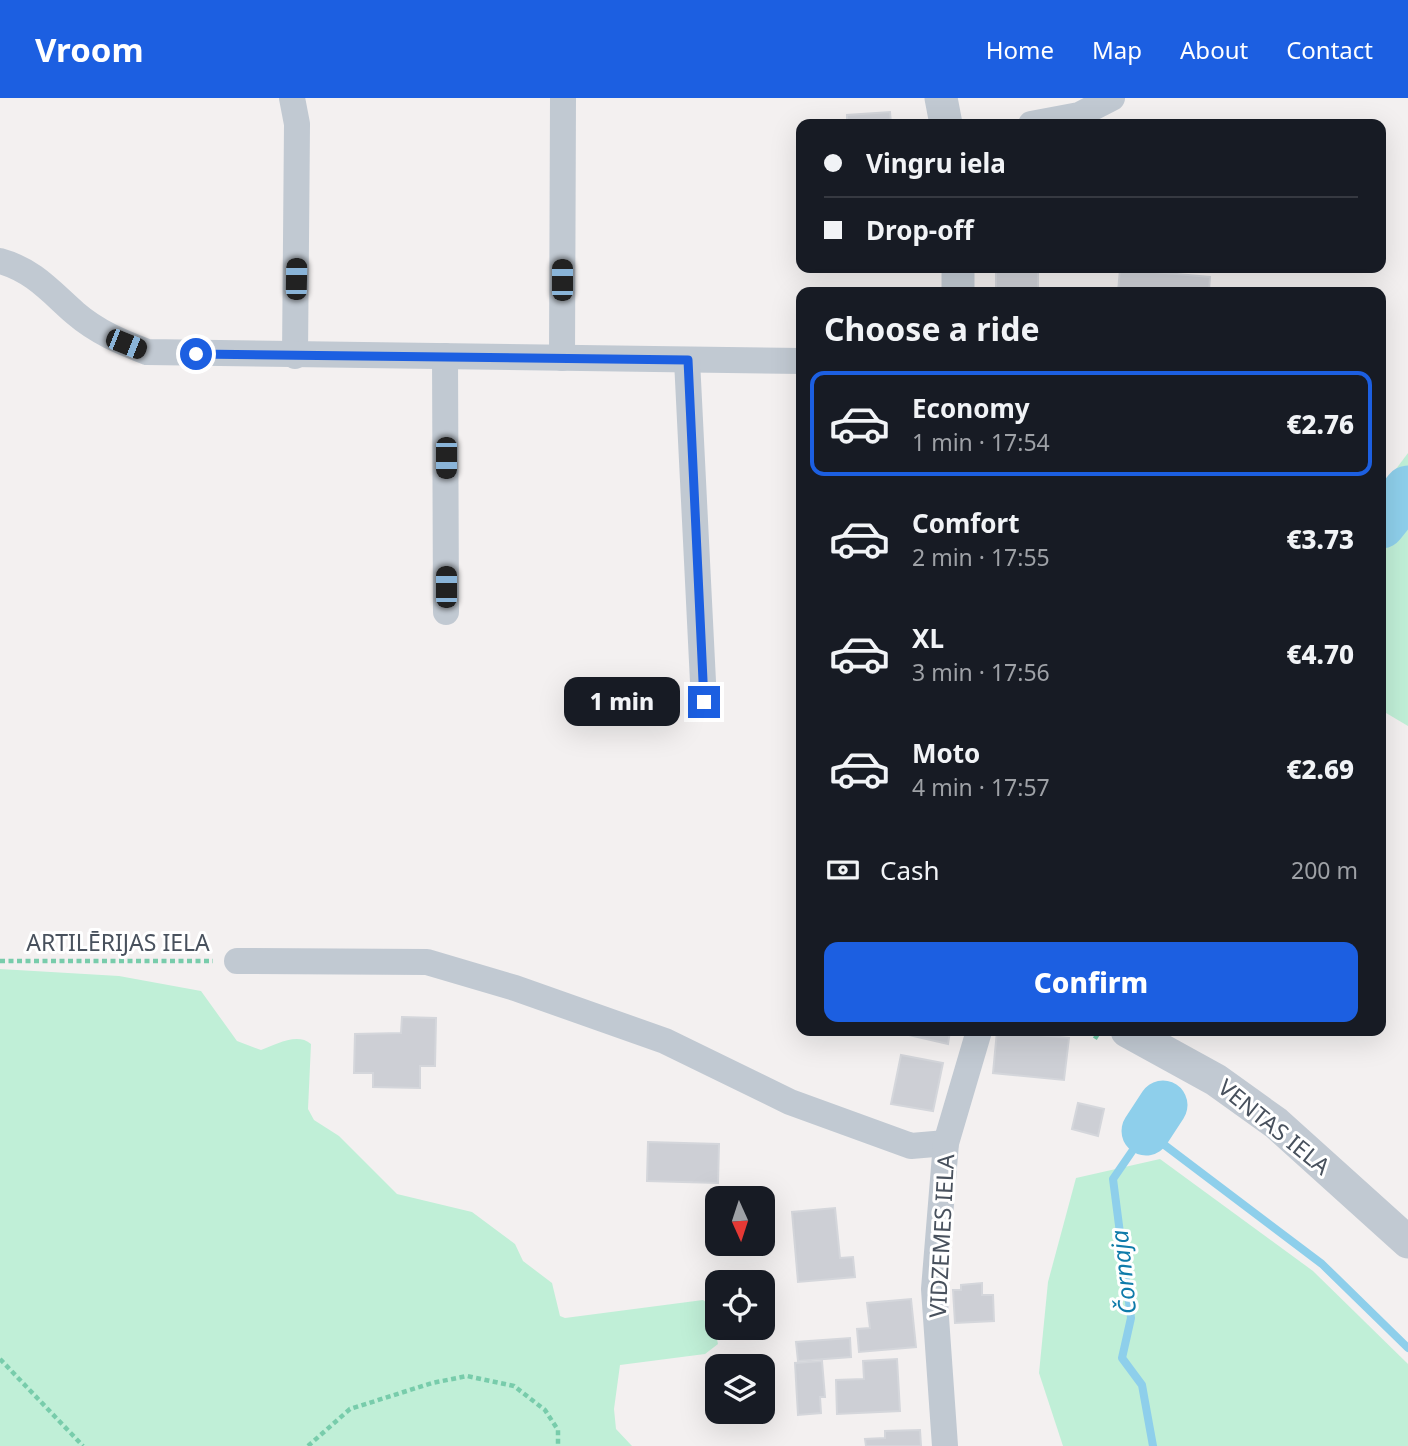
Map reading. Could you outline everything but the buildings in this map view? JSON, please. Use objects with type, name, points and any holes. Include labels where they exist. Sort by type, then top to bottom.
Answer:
[{"type":"street","points":[[292,98],[298,124],[295,356]]},
{"type":"street","points":[[562,358],[563,98]]},
{"type":"street","points":[[941,98],[945,119]]},
{"type":"street","points":[[1058,119],[1079,115],[1112,98]]},
{"type":"street","points":[[0,261],[17,265],[48,286],[75,313],[106,336],[147,352],[796,361]]},
{"type":"street","points":[[445,356],[446,612]]},
{"type":"street","points":[[688,360],[704,702]]},
{"type":"street","points":[[237,961],[427,962],[515,988],[665,1041],[790,1102],[911,1146],[946,1143]]},
{"type":"street","name":"VIDZEMES IELA","points":[[945,1446],[934,1289],[946,1143],[978,1036]]},
{"type":"street","name":"VENTAS IELA","points":[[1136,1036],[1216,1080],[1276,1123],[1408,1242]]},
{"type":"path","name":"ARTILĒRIJAS IELA","points":[[1,962],[237,961]]},
{"type":"path","points":[[0,1359],[83,1446]]},
{"type":"path","points":[[308,1446],[350,1409],[432,1383],[467,1376],[514,1386],[545,1410],[558,1430],[558,1446]]},
{"type":"green space","points":[[1408,453],[1408,726],[1386,713],[1386,482]]},
{"type":"green space","points":[[0,969],[119,976],[201,991],[237,1041],[261,1050],[293,1039],[311,1044],[308,1109],[314,1120],[339,1136],[397,1194],[472,1212],[515,1244],[523,1261],[552,1283],[560,1316],[565,1318],[703,1300],[705,1340],[717,1340],[718,1344],[705,1354],[620,1365],[614,1409],[616,1429],[632,1446],[0,1446]]},
{"type":"green space","points":[[1160,1159],[1313,1271],[1408,1364],[1408,1446],[1063,1446],[1039,1373],[1048,1282],[1076,1178]]},
{"type":"waterway","name":"Čornaja","points":[[1386,518],[1408,490]]},
{"type":"waterway","name":"Čornaja","points":[[1146,1131],[1163,1105]]},
{"type":"waterway","name":"Čornaja","points":[[1153,1446],[1142,1385],[1122,1358],[1131,1318],[1113,1179],[1146,1131],[1322,1264],[1408,1348]]},
{"type":"route","points":[[196,354],[688,360],[704,702]]}]
